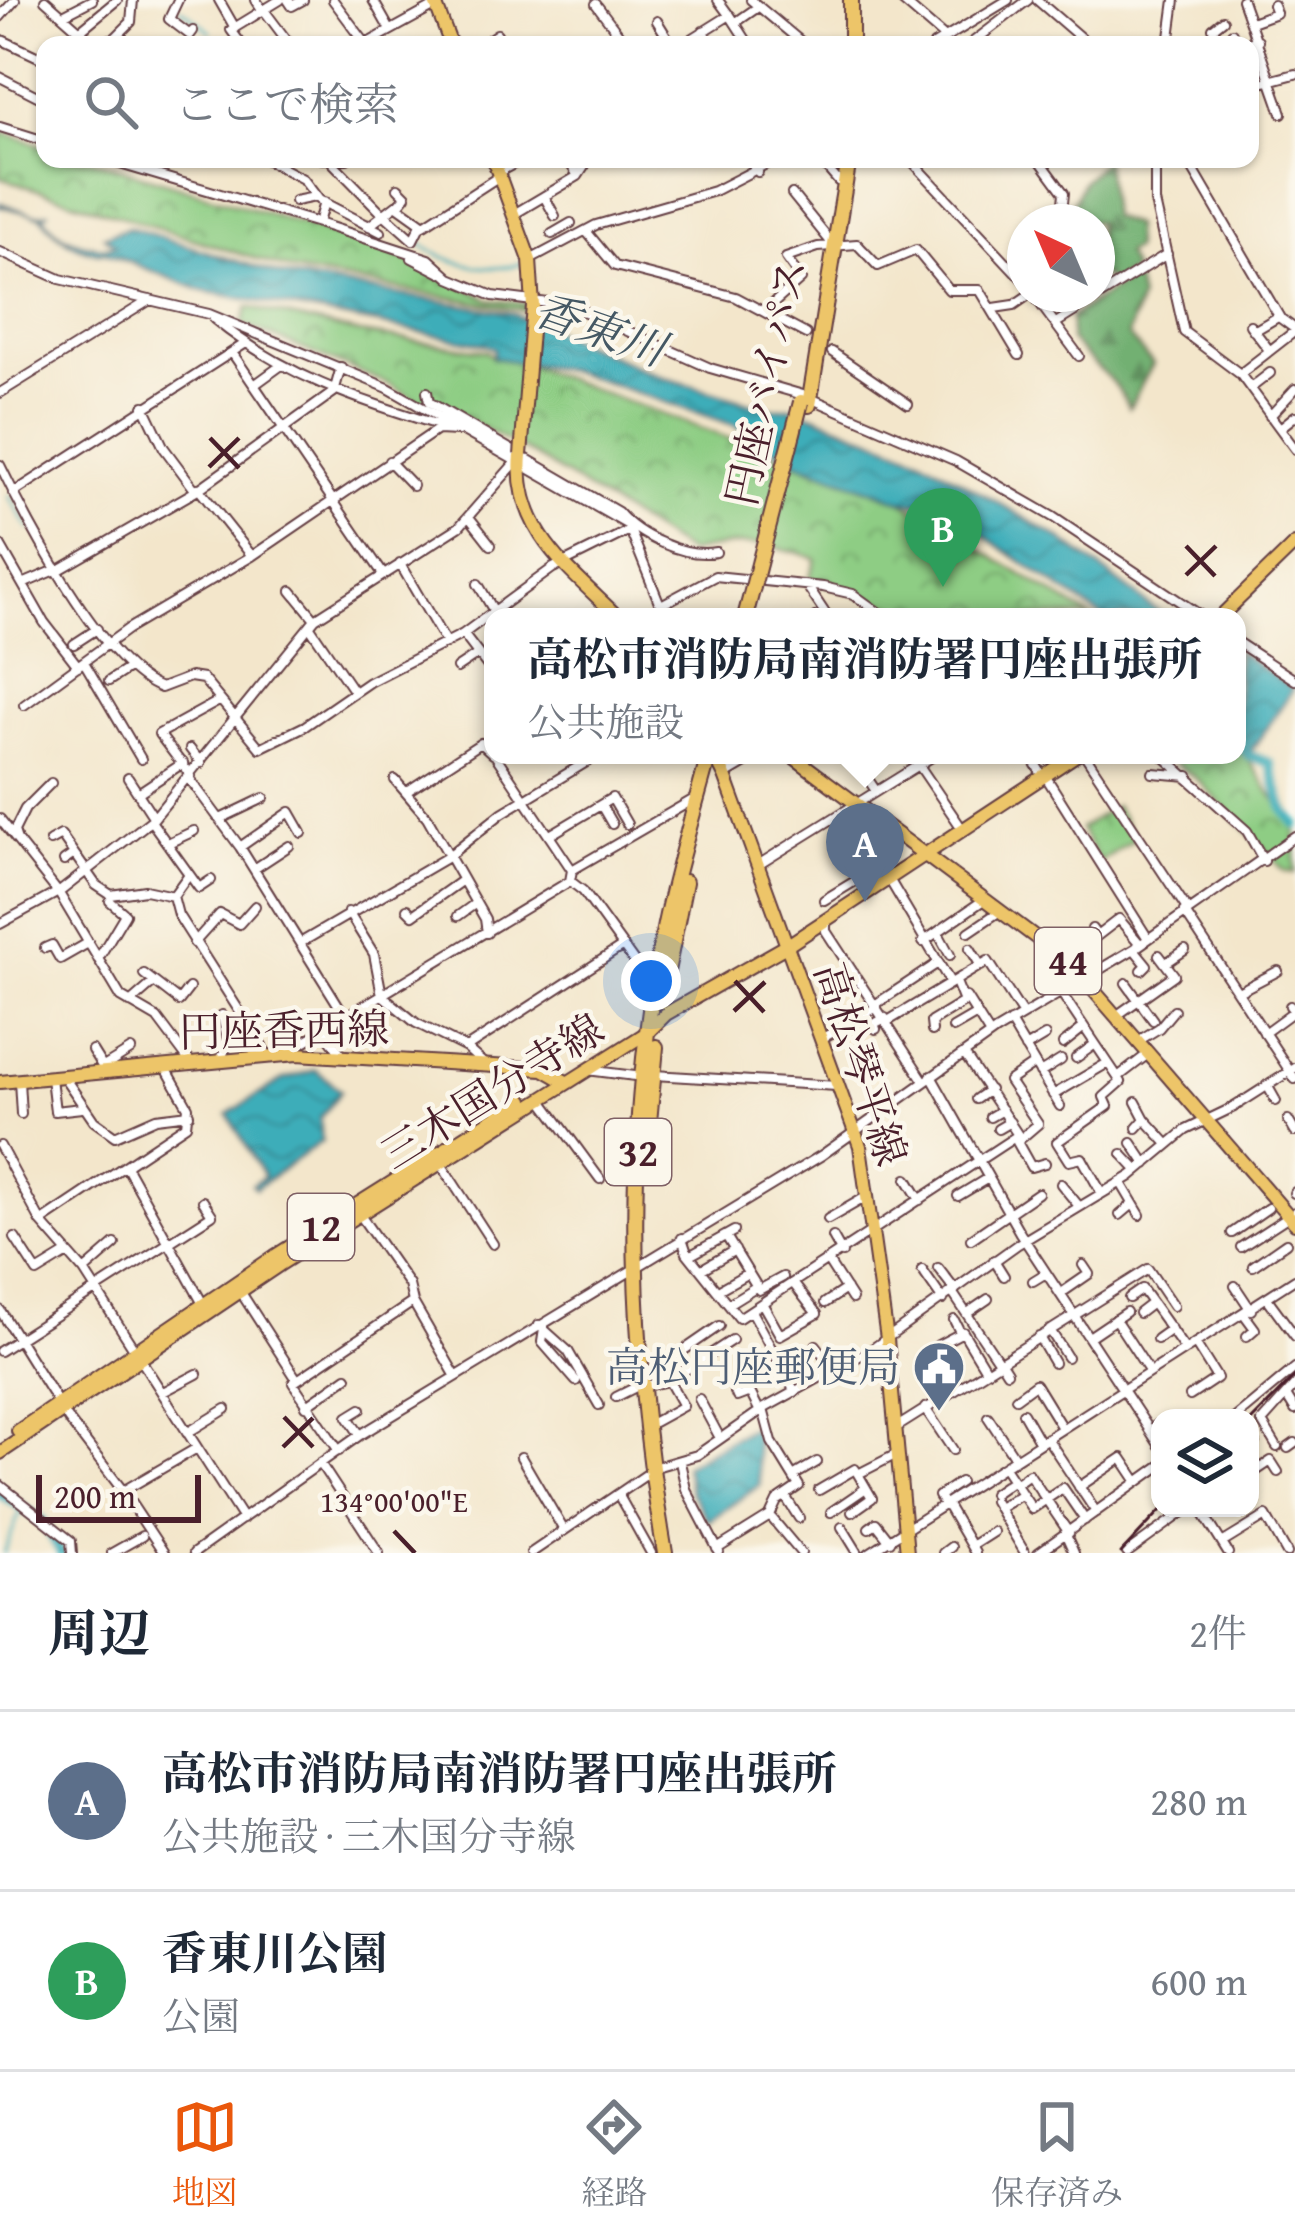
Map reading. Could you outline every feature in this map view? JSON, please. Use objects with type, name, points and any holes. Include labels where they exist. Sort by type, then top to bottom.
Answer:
[{"type":"highway","points":[[855,0],[855,36]]},
{"type":"highway","name":"円座バイパス","points":[[832,246],[842,168]]},
{"type":"highway","name":"円座バイパス","points":[[752,608],[806,400],[844,168]]},
{"type":"highway","name":"32","points":[[669,1553],[646,1384],[640,1265],[648,1076],[654,989],[710,764]]},
{"type":"highway","name":"32","points":[[652,1025],[711,764]]},
{"type":"highway","name":"32","points":[[646,1384],[654,1422],[656,1471]]},
{"type":"main road","points":[[435,3],[448,36]]},
{"type":"main road","points":[[497,169],[530,260],[533,304],[519,460],[527,516],[564,564],[609,608]]},
{"type":"main road","points":[[1229,608],[1295,544]]},
{"type":"main road","name":"高松琴平線","points":[[718,764],[854,1132],[868,1196],[887,1339],[907,1553]]},
{"type":"main road","name":"44","points":[[802,764],[986,898],[1083,979],[1293,1217]]},
{"type":"main road","name":"三木国分寺線","points":[[137,1354],[202,1304],[788,945],[1066,764]]},
{"type":"main road","name":"三木国分寺線","points":[[0,1443],[652,1025]]},
{"type":"main road","name":"円座香西線","points":[[0,1082],[275,1056],[544,1069],[564,1079]]},
{"type":"main road","name":"三木国分寺線","points":[[0,1454],[60,1406]]},
{"type":"street","points":[[0,17],[15,0]]},
{"type":"street","points":[[44,0],[89,36]]},
{"type":"street","points":[[64,14],[92,0]]},
{"type":"street","points":[[83,28],[118,0]]},
{"type":"street","points":[[117,36],[131,22],[133,0]]},
{"type":"street","points":[[178,0],[169,19],[190,35],[193,31]]},
{"type":"street","points":[[219,0],[238,36]]},
{"type":"street","points":[[256,0],[283,36]]},
{"type":"street","points":[[235,28],[284,0],[292,6],[303,0]]},
{"type":"street","points":[[333,0],[358,36]]},
{"type":"street","points":[[373,0],[390,30]]},
{"type":"street","points":[[718,0],[743,36]]},
{"type":"street","points":[[902,0],[943,36],[1008,0]]},
{"type":"street","points":[[984,36],[1028,0]]},
{"type":"street","points":[[1037,0],[1079,36]]},
{"type":"street","points":[[1170,36],[1175,0]]},
{"type":"street","points":[[1242,0],[1256,36]]},
{"type":"street","points":[[378,36],[435,3]]},
{"type":"street","points":[[697,36],[755,3],[794,36]]},
{"type":"street","points":[[596,4],[620,36]]},
{"type":"street","points":[[1251,22],[1276,13],[1273,5]]},
{"type":"street","points":[[1216,36],[1213,28],[1223,20]]},
{"type":"street","points":[[657,21],[666,36]]},
{"type":"street","points":[[703,32],[706,36]]},
{"type":"street","points":[[0,39],[36,56]]},
{"type":"street","points":[[1259,42],[1282,113]]},
{"type":"street","points":[[1259,82],[1295,74]]},
{"type":"street","points":[[0,77],[36,95]]},
{"type":"street","points":[[0,127],[36,138]]},
{"type":"street","points":[[133,168],[429,259],[449,278],[493,296],[572,306],[710,368],[806,400],[1000,484],[1189,608]]},
{"type":"street","points":[[282,168],[303,179],[320,200],[381,232]]},
{"type":"street","points":[[334,168],[414,238],[420,225],[497,169]]},
{"type":"street","points":[[573,168],[578,176]]},
{"type":"street","points":[[514,214],[578,176],[583,168]]},
{"type":"street","points":[[755,168],[758,172]]},
{"type":"street","points":[[530,260],[586,231],[764,168]]},
{"type":"street","points":[[827,168],[838,181]]},
{"type":"street","points":[[918,168],[1007,263]]},
{"type":"street","points":[[1046,168],[1064,193],[1063,204]]},
{"type":"street","points":[[1155,168],[1155,202],[1184,332],[1240,374],[1295,449]]},
{"type":"street","points":[[1192,168],[1280,318],[1295,330],[1240,374]]},
{"type":"street","points":[[368,226],[406,196],[398,188]]},
{"type":"street","points":[[792,194],[832,246]]},
{"type":"street","points":[[544,196],[555,216]]},
{"type":"street","points":[[318,223],[320,200]]},
{"type":"street","points":[[295,201],[320,200]]},
{"type":"street","points":[[398,206],[420,225]]},
{"type":"street","points":[[568,242],[556,231],[572,224]]},
{"type":"street","points":[[586,231],[614,266],[767,309],[806,334]]},
{"type":"street","points":[[767,309],[801,279],[786,258],[857,244],[878,266],[916,250],[949,290],[974,287],[994,308],[1019,355]]},
{"type":"street","points":[[0,252],[61,278],[208,314],[340,367],[519,460],[629,527],[688,556],[716,552]]},
{"type":"street","points":[[1056,323],[1167,254]]},
{"type":"street","points":[[0,393],[151,298]]},
{"type":"street","points":[[994,308],[1007,306]]},
{"type":"street","points":[[1051,312],[1079,356]]},
{"type":"street","points":[[208,314],[243,345],[280,366],[465,433]]},
{"type":"street","points":[[1269,350],[1252,328],[1276,318]]},
{"type":"street","points":[[9,499],[243,345]]},
{"type":"street","points":[[832,352],[908,404]]},
{"type":"street","points":[[233,353],[383,574]]},
{"type":"street","points":[[257,383],[280,366]]},
{"type":"street","points":[[25,583],[43,571],[57,570],[197,489],[336,388],[340,367]]},
{"type":"street","points":[[1252,387],[1270,373]]},
{"type":"street","points":[[1270,416],[1295,389]]},
{"type":"street","points":[[428,392],[430,402],[618,512],[629,527],[662,608]]},
{"type":"street","points":[[144,406],[164,448],[252,556]]},
{"type":"street","points":[[1280,428],[1295,416]]},
{"type":"street","points":[[24,705],[172,600],[252,556],[389,460],[449,428]]},
{"type":"street","points":[[389,460],[413,486]]},
{"type":"street","points":[[0,924],[88,872],[153,820],[312,623],[469,517],[519,460]]},
{"type":"street","points":[[0,464],[9,499],[119,657],[156,686],[200,678],[232,723],[257,747],[305,726],[353,691],[484,620]]},
{"type":"street","points":[[469,517],[491,545]]},
{"type":"street","points":[[502,608],[564,564],[629,527]]},
{"type":"street","points":[[0,545],[44,622],[81,664],[141,759]]},
{"type":"street","points":[[400,564],[446,643]]},
{"type":"street","points":[[661,605],[715,576],[806,584],[853,594],[872,608]]},
{"type":"street","points":[[478,584],[492,608]]},
{"type":"street","points":[[806,584],[822,608]]},
{"type":"street","points":[[292,591],[353,691]]},
{"type":"street","points":[[74,644],[96,630]]},
{"type":"street","points":[[463,634],[484,662]]},
{"type":"street","points":[[1246,647],[1295,680]]},
{"type":"street","points":[[457,668],[478,654]]},
{"type":"street","points":[[109,681],[129,668]]},
{"type":"street","points":[[217,702],[159,734],[254,869],[346,1019]]},
{"type":"street","points":[[406,792],[481,743],[484,746]]},
{"type":"street","points":[[190,749],[201,763]]},
{"type":"street","points":[[138,793],[183,763]]},
{"type":"street","points":[[501,764],[527,798],[571,876],[646,986],[654,989]]},
{"type":"street","points":[[301,943],[446,858],[466,838],[583,764]]},
{"type":"street","points":[[725,775],[744,764]]},
{"type":"street","points":[[758,866],[921,764]]},
{"type":"street","points":[[1036,764],[1140,943],[1148,965],[1142,970]]},
{"type":"street","points":[[531,1553],[562,1527],[590,1517],[656,1471],[680,1462],[887,1339],[1078,1204],[1121,1183],[1167,1143],[1293,1072],[1087,764]]},
{"type":"street","points":[[1174,764],[1247,831],[1267,858]]},
{"type":"street","points":[[918,766],[963,830]]},
{"type":"street","points":[[865,773],[876,791]]},
{"type":"street","points":[[1153,773],[1190,776]]},
{"type":"street","points":[[128,778],[199,889],[211,880]]},
{"type":"street","points":[[395,780],[427,817],[446,858],[476,903],[487,933]]},
{"type":"street","points":[[19,844],[14,830],[22,813],[51,783]]},
{"type":"street","points":[[220,819],[264,798]]},
{"type":"street","points":[[550,835],[612,798],[627,824]]},
{"type":"street","points":[[173,896],[194,943],[275,1056],[325,1032],[698,798]]},
{"type":"street","points":[[601,805],[612,824]]},
{"type":"street","points":[[239,847],[290,812],[302,833]]},
{"type":"street","points":[[836,818],[870,872],[884,882],[991,1035]]},
{"type":"street","points":[[0,819],[58,892],[129,1004],[157,1018],[190,1064]]},
{"type":"street","points":[[167,844],[194,831]]},
{"type":"street","points":[[50,841],[61,835],[96,885],[115,901],[124,919],[98,959]]},
{"type":"street","points":[[194,1553],[360,1435],[854,1132],[1010,1022],[1140,943],[1295,836]]},
{"type":"street","points":[[254,869],[289,846]]},
{"type":"street","points":[[64,861],[74,854]]},
{"type":"street","points":[[824,900],[870,872]]},
{"type":"street","points":[[173,896],[188,874]]},
{"type":"street","points":[[407,909],[413,915],[460,881]]},
{"type":"street","points":[[115,901],[137,890],[173,896]]},
{"type":"street","points":[[923,942],[981,907],[986,898]]},
{"type":"street","points":[[458,916],[476,903]]},
{"type":"street","points":[[194,943],[220,914],[239,924],[255,906]]},
{"type":"street","points":[[969,932],[1001,910]]},
{"type":"street","points":[[348,912],[374,954],[382,995],[416,1024],[466,1048],[485,1065]]},
{"type":"street","points":[[1092,929],[1097,936],[1119,919],[1140,943]]},
{"type":"street","points":[[826,921],[826,931],[927,1078],[1025,1240],[1150,1430]]},
{"type":"street","points":[[938,933],[950,955]]},
{"type":"street","points":[[1033,934],[1083,1028],[1121,1086],[1104,1097],[1108,1106],[1057,1142],[1069,1161],[1082,1158],[1101,1192]]},
{"type":"street","points":[[45,948],[52,944],[60,959],[88,943]]},
{"type":"street","points":[[466,1048],[620,948]]},
{"type":"street","points":[[970,949],[981,965]]},
{"type":"street","points":[[1114,1017],[1174,975],[1163,959],[1185,950]]},
{"type":"street","points":[[875,1029],[874,1024],[988,961],[1023,1015]]},
{"type":"street","points":[[821,1039],[938,963]]},
{"type":"street","points":[[1238,992],[1278,971]]},
{"type":"street","points":[[144,974],[178,1000],[189,988]]},
{"type":"street","points":[[129,1004],[153,983]]},
{"type":"street","points":[[1126,983],[1153,1020]]},
{"type":"street","points":[[932,1031],[931,1022],[965,996]]},
{"type":"street","points":[[1264,1033],[1294,1011],[1290,1006]]},
{"type":"street","points":[[1136,1042],[1159,1028],[1174,1010]]},
{"type":"street","points":[[953,1028],[977,1014]]},
{"type":"street","points":[[220,1061],[228,1043],[222,1015]]},
{"type":"street","points":[[1010,1022],[1060,1106]]},
{"type":"street","points":[[1063,1044],[1083,1028]]},
{"type":"street","points":[[325,1032],[343,1057]]},
{"type":"street","points":[[1025,1048],[1045,1036]]},
{"type":"street","points":[[1076,1058],[1094,1045]]},
{"type":"street","points":[[92,1050],[104,1070],[130,1050]]},
{"type":"street","points":[[682,1238],[739,1318],[829,1263],[1018,1135],[964,1054]]},
{"type":"street","points":[[1118,1077],[1148,1054]]},
{"type":"street","points":[[1045,1163],[1031,1167],[1017,1142],[1038,1124],[1009,1081],[1061,1060]]},
{"type":"street","points":[[1053,1095],[1106,1064]]},
{"type":"street","points":[[41,1222],[186,1125],[189,1114],[165,1066]]},
{"type":"street","points":[[586,1070],[838,1086]]},
{"type":"street","points":[[58,1078],[94,1120],[115,1136],[156,1118],[189,1114]]},
{"type":"street","points":[[58,1078],[55,1111],[82,1108]]},
{"type":"street","points":[[19,1081],[21,1114]]},
{"type":"street","points":[[1267,1084],[1276,1101]]},
{"type":"street","points":[[976,1099],[988,1090]]},
{"type":"street","points":[[541,1098],[600,1179]]},
{"type":"street","points":[[1136,1102],[1167,1143]]},
{"type":"street","points":[[990,1117],[1001,1110]]},
{"type":"street","points":[[1137,1128],[1144,1118]]},
{"type":"street","points":[[1288,1120],[1295,1132]]},
{"type":"street","points":[[998,1130],[1010,1122]]},
{"type":"street","points":[[0,1146],[41,1222],[84,1271],[243,1519]]},
{"type":"street","points":[[1130,1146],[1141,1167]]},
{"type":"street","points":[[440,1163],[494,1244]]},
{"type":"street","points":[[126,1166],[202,1304]]},
{"type":"street","points":[[958,1196],[988,1178]]},
{"type":"street","points":[[907,1179],[920,1200]]},
{"type":"street","points":[[1121,1183],[1140,1215]]},
{"type":"street","points":[[1061,1184],[1078,1204]]},
{"type":"street","points":[[971,1238],[1038,1193]]},
{"type":"street","points":[[828,1219],[868,1196]]},
{"type":"street","points":[[0,1351],[21,1342],[212,1214],[203,1201]]},
{"type":"street","points":[[1120,1215],[1133,1204]]},
{"type":"street","points":[[1232,1233],[1268,1208]]},
{"type":"street","points":[[360,1214],[409,1285],[413,1301],[455,1376]]},
{"type":"street","points":[[1258,1216],[1276,1250]]},
{"type":"street","points":[[1241,1247],[1293,1217]]},
{"type":"street","points":[[691,1256],[730,1234],[759,1290],[782,1277]]},
{"type":"street","points":[[15,1238],[37,1272],[68,1253]]},
{"type":"street","points":[[833,1238],[842,1253]]},
{"type":"street","points":[[1253,1266],[1286,1243]]},
{"type":"street","points":[[84,1271],[115,1244]]},
{"type":"street","points":[[702,1269],[735,1250]]},
{"type":"street","points":[[994,1260],[1004,1276]]},
{"type":"street","points":[[825,1303],[849,1294],[829,1263]]},
{"type":"street","points":[[1060,1294],[1089,1274],[1083,1265]]},
{"type":"street","points":[[938,1268],[1007,1372]]},
{"type":"street","points":[[897,1427],[1148,1269],[1173,1306]]},
{"type":"street","points":[[922,1270],[943,1300]]},
{"type":"street","points":[[718,1290],[748,1273]]},
{"type":"street","points":[[1033,1281],[1046,1273]]},
{"type":"street","points":[[869,1553],[1221,1322],[1247,1312],[1295,1279]]},
{"type":"street","points":[[762,1303],[780,1335],[817,1314],[793,1283]]},
{"type":"street","points":[[728,1304],[757,1286]]},
{"type":"street","points":[[1235,1286],[1255,1329],[1247,1336]]},
{"type":"street","points":[[1129,1298],[1142,1289],[1184,1348]]},
{"type":"street","points":[[240,1291],[296,1378]]},
{"type":"street","points":[[1267,1298],[1295,1336]]},
{"type":"street","points":[[969,1312],[988,1299]]},
{"type":"street","points":[[339,1450],[293,1383],[413,1301]]},
{"type":"street","points":[[1139,1313],[1152,1303]]},
{"type":"street","points":[[0,1310],[60,1406],[164,1553]]},
{"type":"street","points":[[751,1311],[795,1392]]},
{"type":"street","points":[[1089,1337],[1126,1312]]},
{"type":"street","points":[[1115,1319],[1149,1371]]},
{"type":"street","points":[[954,1320],[986,1370]]},
{"type":"street","points":[[674,1357],[719,1326]]},
{"type":"street","points":[[542,1327],[542,1342],[576,1381]]},
{"type":"street","points":[[542,1327],[568,1351],[599,1405]]},
{"type":"street","points":[[1157,1340],[1171,1329]]},
{"type":"street","points":[[1050,1330],[1067,1357]]},
{"type":"street","points":[[941,1341],[960,1332]]},
{"type":"street","points":[[1039,1337],[1054,1363]]},
{"type":"street","points":[[616,1397],[646,1384],[669,1381],[732,1340]]},
{"type":"street","points":[[694,1343],[704,1357]]},
{"type":"street","points":[[1190,1396],[1217,1378],[1195,1343]]},
{"type":"street","points":[[816,1345],[834,1369]]},
{"type":"street","points":[[750,1365],[771,1354]]},
{"type":"street","points":[[1246,1409],[1295,1368]]},
{"type":"street","points":[[163,1392],[197,1374]]},
{"type":"street","points":[[306,1406],[347,1377]]},
{"type":"street","points":[[927,1379],[939,1400]]},
{"type":"street","points":[[654,1422],[683,1406],[669,1381]]},
{"type":"street","points":[[1016,1399],[1035,1384],[1062,1428]]},
{"type":"street","points":[[1277,1447],[1262,1422],[1295,1385]]},
{"type":"street","points":[[680,1462],[686,1489],[718,1551],[770,1516],[784,1496],[799,1486],[789,1476],[762,1411],[749,1392],[737,1397],[733,1387]]},
{"type":"street","points":[[1287,1397],[1295,1410]]},
{"type":"street","points":[[699,1399],[720,1438]]},
{"type":"street","points":[[925,1408],[953,1450]]},
{"type":"street","points":[[187,1433],[226,1409]]},
{"type":"street","points":[[360,1435],[348,1418],[361,1409]]},
{"type":"street","points":[[1023,1413],[1096,1512]]},
{"type":"street","points":[[988,1418],[1015,1458]]},
{"type":"street","points":[[773,1437],[783,1431]]},
{"type":"street","points":[[122,1492],[197,1448]]},
{"type":"street","points":[[858,1474],[898,1454]]},
{"type":"street","points":[[520,1457],[562,1527]]},
{"type":"street","points":[[1079,1487],[1123,1458],[1138,1482]]},
{"type":"street","points":[[1259,1468],[1271,1461],[1278,1472]]},
{"type":"street","points":[[789,1476],[817,1462]]},
{"type":"street","points":[[320,1463],[379,1553]]},
{"type":"street","points":[[1004,1467],[1032,1509],[1063,1488],[1085,1520]]},
{"type":"street","points":[[819,1490],[855,1469],[872,1498],[852,1512]]},
{"type":"street","points":[[1038,1553],[1151,1473]]},
{"type":"street","points":[[995,1501],[1029,1474],[1074,1553]]},
{"type":"street","points":[[960,1482],[939,1496],[973,1550],[993,1532]]},
{"type":"street","points":[[0,1486],[71,1541],[73,1553]]},
{"type":"street","points":[[831,1512],[866,1488]]},
{"type":"street","points":[[995,1501],[1022,1494]]},
{"type":"street","points":[[619,1496],[651,1553]]},
{"type":"street","points":[[784,1496],[799,1518]]},
{"type":"street","points":[[995,1501],[1025,1553]]},
{"type":"street","points":[[770,1516],[801,1553]]},
{"type":"street","points":[[1222,1543],[1266,1516],[1287,1553]]},
{"type":"street","points":[[1127,1553],[1177,1517]]},
{"type":"street","points":[[1206,1517],[1228,1553]]},
{"type":"street","points":[[869,1528],[876,1523],[890,1541]]},
{"type":"street","points":[[842,1527],[858,1553]]},
{"type":"street","points":[[112,1553],[138,1538],[143,1553]]},
{"type":"street","points":[[213,1540],[222,1553]]},
{"type":"green space","points":[[0,132],[36,143],[36,168],[119,168],[389,251],[491,300],[528,304],[527,311],[294,271],[0,178]]},
{"type":"green space","points":[[1096,168],[1106,168],[1110,204],[1072,204],[1083,181]]},
{"type":"green space","points":[[1115,218],[1133,225],[1134,249],[1125,254],[1133,270],[1115,282]]},
{"type":"green space","points":[[1135,276],[1140,299],[1128,336],[1153,364],[1129,408],[1110,379],[1070,340],[1071,317],[1079,312],[1115,312],[1115,289]]},
{"type":"green space","points":[[248,307],[359,333],[487,351],[493,358],[507,358],[902,501],[1076,608],[896,608],[809,579],[816,559],[798,553],[753,544],[688,553],[528,452],[428,399],[423,404],[389,384],[242,324]]},
{"type":"green space","points":[[1246,756],[1295,829],[1295,873],[1285,871],[1197,779],[1176,764],[1246,764]]},
{"type":"green space","points":[[1115,806],[1135,838],[1100,862],[1080,829]]},
{"type":"water","points":[[50,212],[43,215],[57,231],[86,244],[116,245],[104,236],[129,227],[281,275],[511,313],[662,377],[772,409],[789,407],[814,415],[920,457],[1061,539],[1153,608],[1089,608],[944,508],[902,501],[799,463],[734,425],[568,370],[493,358],[494,348],[483,344],[203,291],[104,252],[78,247],[61,237],[36,215]]},
{"type":"water","points":[[1246,657],[1293,689],[1246,756]]},
{"type":"water","points":[[316,1070],[341,1091],[320,1118],[322,1141],[255,1189],[252,1185],[264,1177],[228,1114],[284,1079]]},
{"type":"water","points":[[754,1426],[760,1485],[708,1521],[690,1492],[685,1465]]},
{"type":"waterway","points":[[181,8],[211,32]]},
{"type":"waterway","points":[[415,239],[466,264],[496,268],[523,263]]},
{"type":"waterway","points":[[9,496],[29,529]]},
{"type":"waterway","points":[[219,705],[255,748]]},
{"type":"waterway","name":"香東川","points":[[1246,751],[1270,763],[1283,807],[1295,824]]},
{"type":"waterway","points":[[0,1494],[42,1520],[61,1553]]},
{"type":"waterway","points":[[4,1553],[22,1507]]},
{"type":"railway","points":[[1259,1413],[1295,1376]]},
{"type":"railway","points":[[1121,1553],[1155,1517]]},
{"type":"place","name":"香東川公園","points":[[943,587]]},
{"type":"place","name":"高松市消防局南消防署円座出張所","points":[[865,902]]},
{"type":"place","name":"高松円座郵便局","points":[[939,1413]]}]
